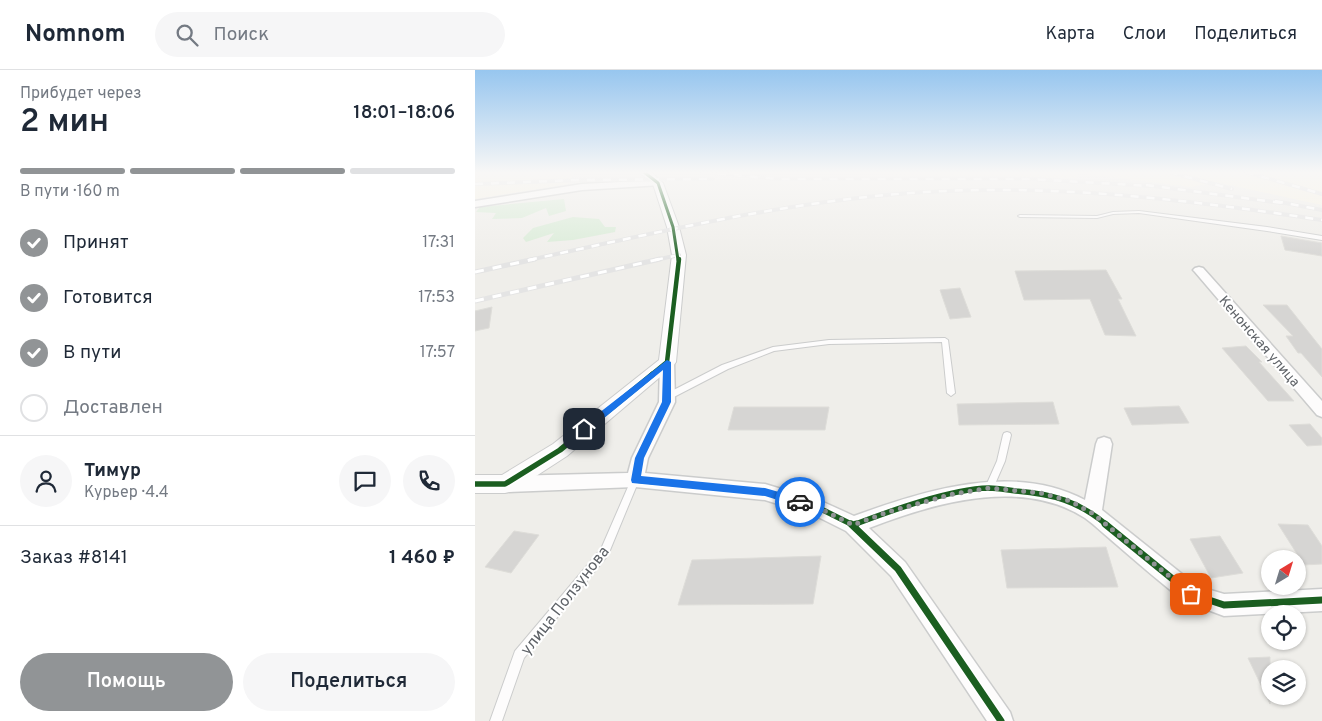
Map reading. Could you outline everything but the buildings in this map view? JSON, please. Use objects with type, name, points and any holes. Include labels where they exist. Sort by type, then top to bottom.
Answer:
[{"type":"street","points":[[635,480],[639,458],[667,402],[667,362],[679,255],[673,227],[665,202]]},
{"type":"street","name":"Кенонская улица","points":[[1199,270],[1322,412]]},
{"type":"street","points":[[505,484],[560,450],[667,362]]},
{"type":"street","points":[[1092,513],[1104,444]]},
{"type":"street","points":[[475,484],[635,480],[765,492],[821,509],[853,525],[898,570],[1001,721]]},
{"type":"street","points":[[853,525],[888,512],[953,494],[989,488],[1041,493],[1070,501],[1092,513],[1191,594],[1224,605],[1322,600]]},
{"type":"lane","points":[[1020,216],[1097,217],[1113,213],[1139,212],[1322,238]]},
{"type":"lane","points":[[667,397],[725,367],[773,348],[829,342],[945,340],[951,393]]},
{"type":"lane","points":[[989,488],[1001,461],[1007,435]]},
{"type":"lane","name":"улица Ползунова","points":[[496,721],[519,655],[605,552],[635,480]]},
{"type":"shaded area","points":[[1310,202],[1322,202],[1322,205]]},
{"type":"green space","points":[[529,202],[565,202],[566,211],[549,216],[546,208],[522,218],[492,219],[496,213],[476,212],[480,207]]},
{"type":"green space","points":[[573,217],[599,219],[605,227],[616,227],[615,232],[573,240],[547,242],[554,233],[526,242],[523,238],[533,228]]},
{"type":"railway","points":[[529,260],[726,218],[823,202]]},
{"type":"railway","points":[[1193,202],[1322,220]]},
{"type":"railway","points":[[1277,202],[1282,203]]},
{"type":"railway","points":[[1282,202],[1322,210]]},
{"type":"railway","points":[[655,260],[679,255]]},
{"type":"railway","points":[[475,272],[535,259]]},
{"type":"railway","points":[[475,301],[660,259]]},
{"type":"cycle path","points":[[475,484],[505,484],[560,450],[667,362],[679,255],[673,227],[665,202]]},
{"type":"cycle path","points":[[635,480],[765,492],[821,509],[853,525],[898,569],[1001,721]]},
{"type":"cycle path","points":[[853,525],[888,512],[953,494],[989,488],[1041,493],[1070,501],[1092,513],[1191,594],[1224,605],[1322,600]]},
{"type":"way so far","points":[[800,502],[821,509],[853,525],[888,512],[953,494],[989,488],[1041,493],[1070,501],[1092,513],[1191,594]]},
{"type":"route","points":[[584,429],[667,362],[667,402],[639,458],[635,480],[765,492],[800,502]]}]
